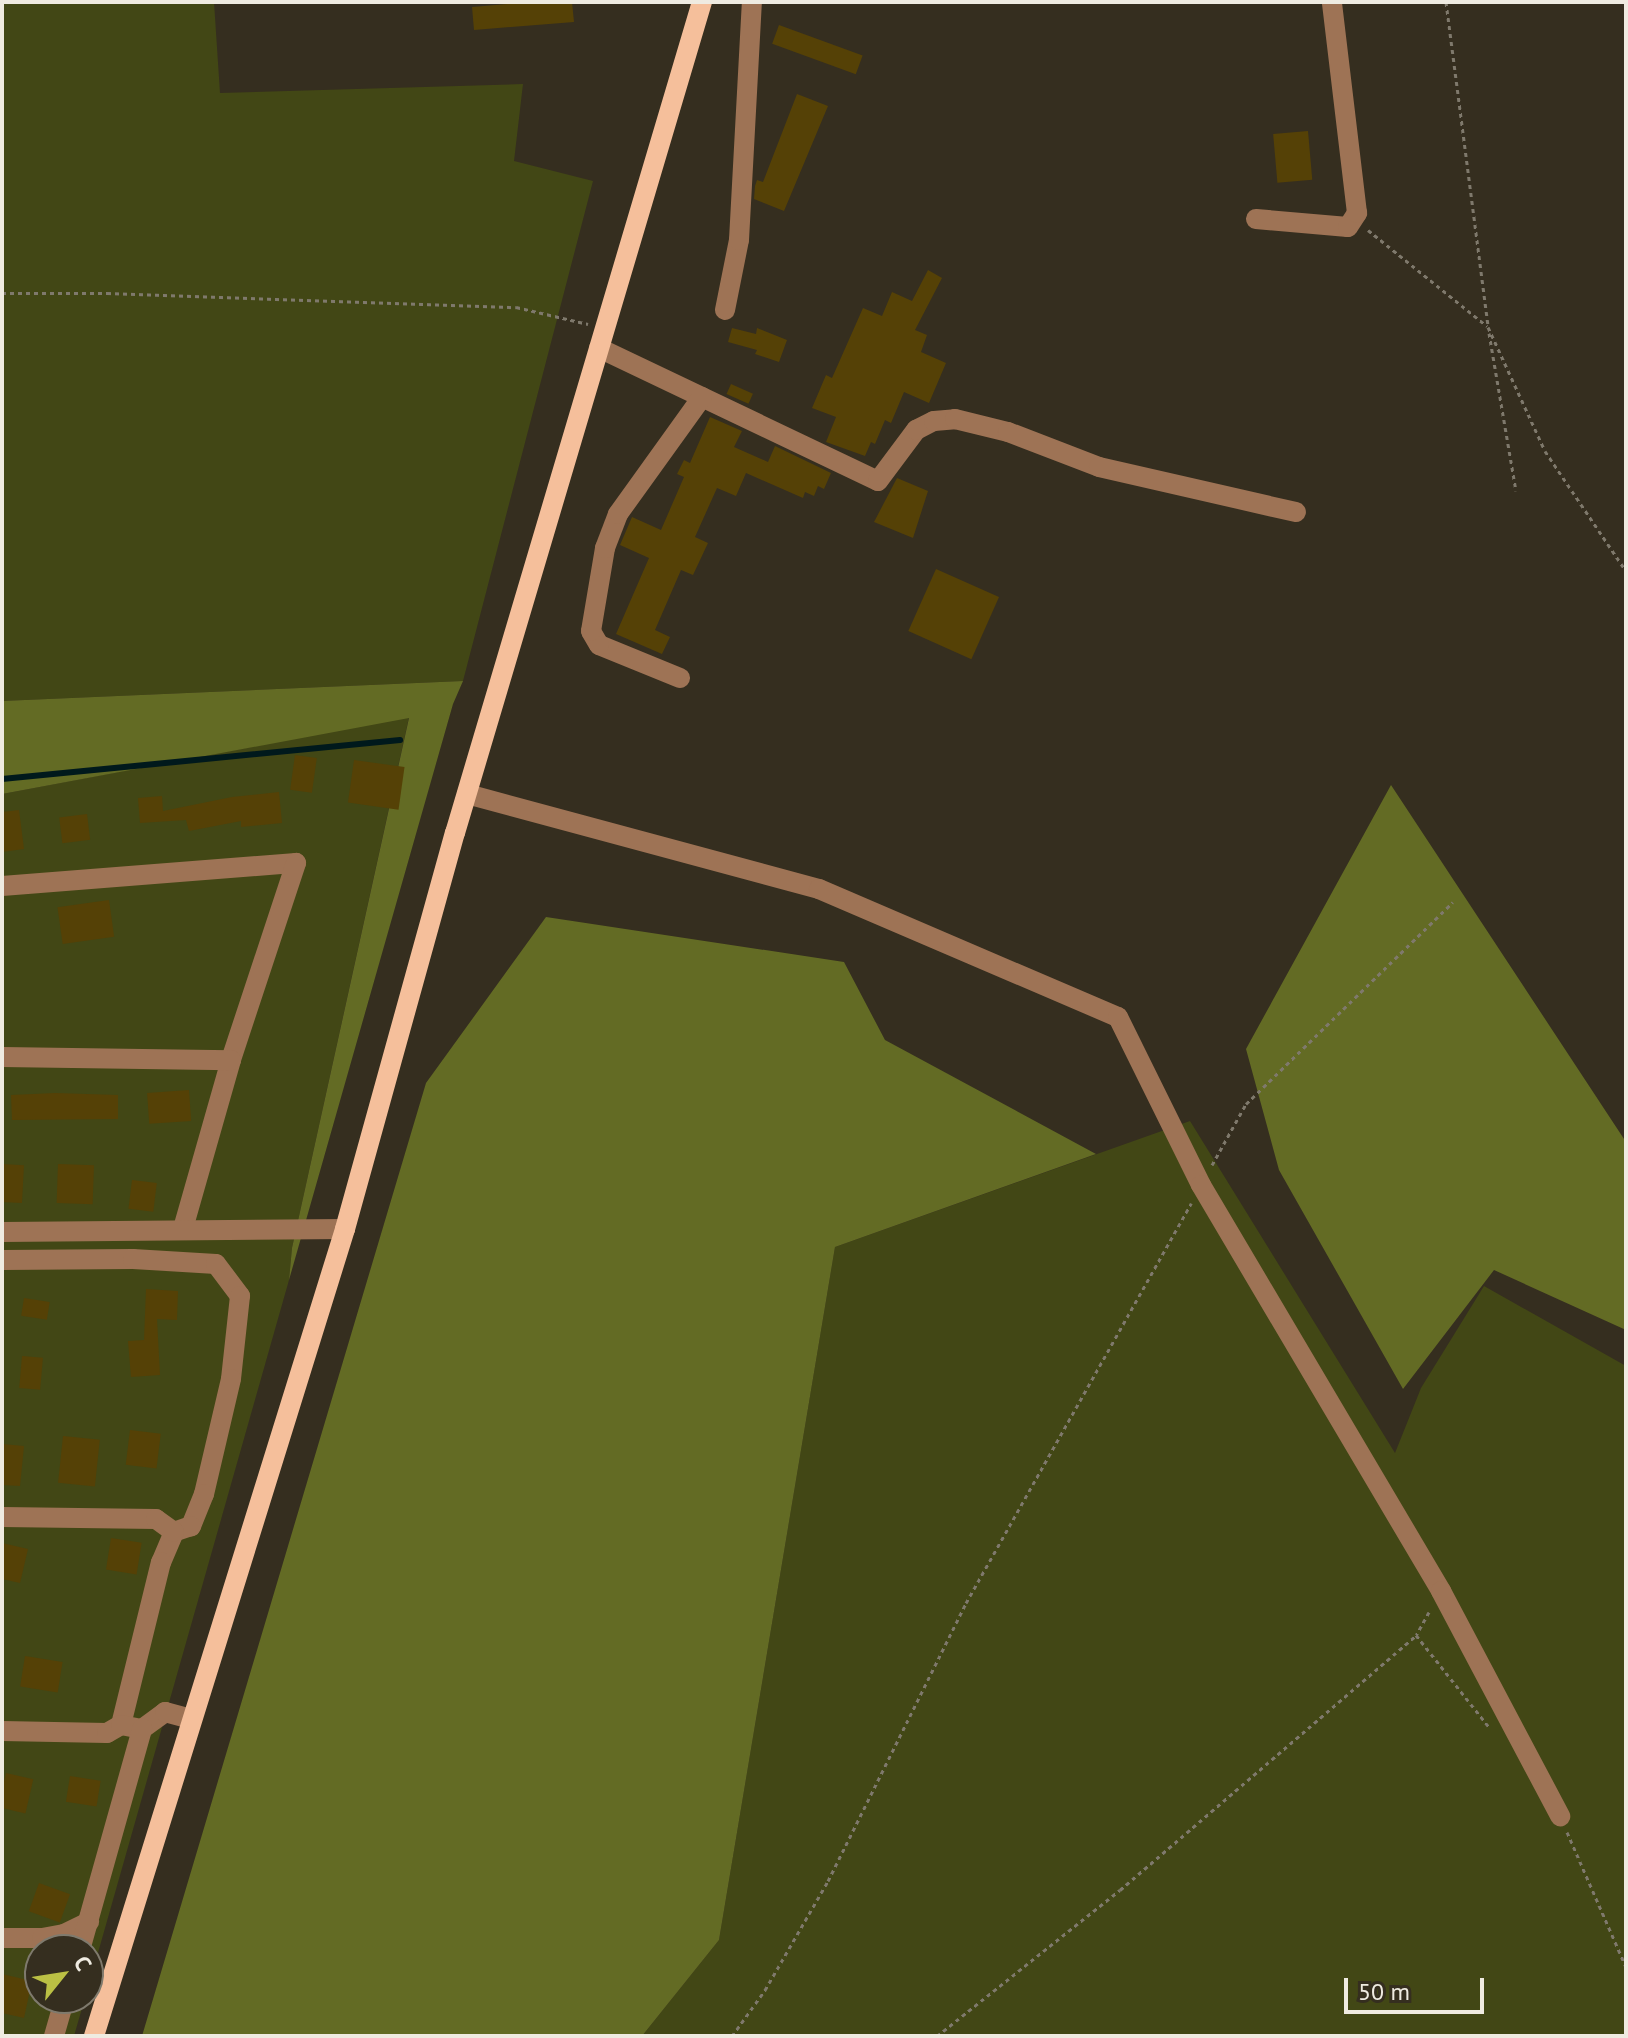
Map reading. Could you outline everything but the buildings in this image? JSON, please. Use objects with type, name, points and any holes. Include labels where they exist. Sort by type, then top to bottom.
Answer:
[{"type":"main road","points":[[94,2036],[345,1229],[467,794],[702,2]]},
{"type":"street","points":[[725,310],[739,240],[752,2]]},
{"type":"street","points":[[1256,219],[1348,227],[1357,213],[1332,2]]},
{"type":"street","points":[[602,338],[702,397],[878,481],[916,430],[934,421],[955,419],[1008,432],[1099,467],[1296,512]]},
{"type":"street","points":[[680,678],[599,645],[591,631],[605,548],[618,514],[702,397]]},
{"type":"street","points":[[467,794],[819,889],[1118,1017],[1201,1185],[1441,1591],[1560,1816]]},
{"type":"street","points":[[2,886],[296,863],[231,1060],[183,1229]]},
{"type":"street","points":[[2,1057],[231,1060]]},
{"type":"street","points":[[2,1232],[345,1229]]},
{"type":"street","points":[[2,1260],[133,1259],[216,1264],[232,1281],[240,1296],[231,1379],[204,1494],[191,1526],[174,1532],[161,1562],[121,1725]]},
{"type":"street","points":[[2,1517],[156,1519],[174,1532]]},
{"type":"street","points":[[85,1934],[142,1729],[165,1712],[191,1719]]},
{"type":"street","points":[[2,1731],[107,1733],[121,1725],[142,1729]]},
{"type":"street","points":[[2,1938],[42,1938],[64,1934],[89,1922]]},
{"type":"street","points":[[54,2036],[60,2014]]},
{"type":"path","points":[[1446,2],[1488,327],[1516,491]]},
{"type":"path","points":[[1354,218],[1488,327],[1545,451],[1626,571]]},
{"type":"path","points":[[2,293],[107,293],[516,307],[602,338]]},
{"type":"path","points":[[732,2036],[765,1990],[828,1881],[966,1603],[1246,1104],[1453,902]]},
{"type":"path","points":[[937,2036],[1120,1890],[1416,1635]]},
{"type":"green space","points":[[2,2],[214,2],[220,93],[523,84],[514,161],[593,181],[463,681],[2,701]]},
{"type":"green space","points":[[463,681],[453,704],[289,1280],[292,1248],[409,718],[2,794],[2,701]]},
{"type":"green space","points":[[409,717],[292,1248],[289,1280],[103,1934],[24,1934],[24,2014],[80,2014],[74,2036],[2,2036],[2,794]]},
{"type":"green space","points":[[1391,785],[1626,1142],[1626,1330],[1494,1270],[1403,1389],[1279,1170],[1246,1049]]},
{"type":"green space","points":[[546,917],[844,962],[885,1040],[1096,1154],[835,1247],[719,1940],[642,2036],[142,2036],[426,1083]]},
{"type":"green space","points":[[1190,1121],[1395,1453],[1421,1388],[1484,1286],[1626,1366],[1626,2036],[642,2036],[719,1940],[835,1247]]},
{"type":"waterway","points":[[2,779],[400,740]]}]
